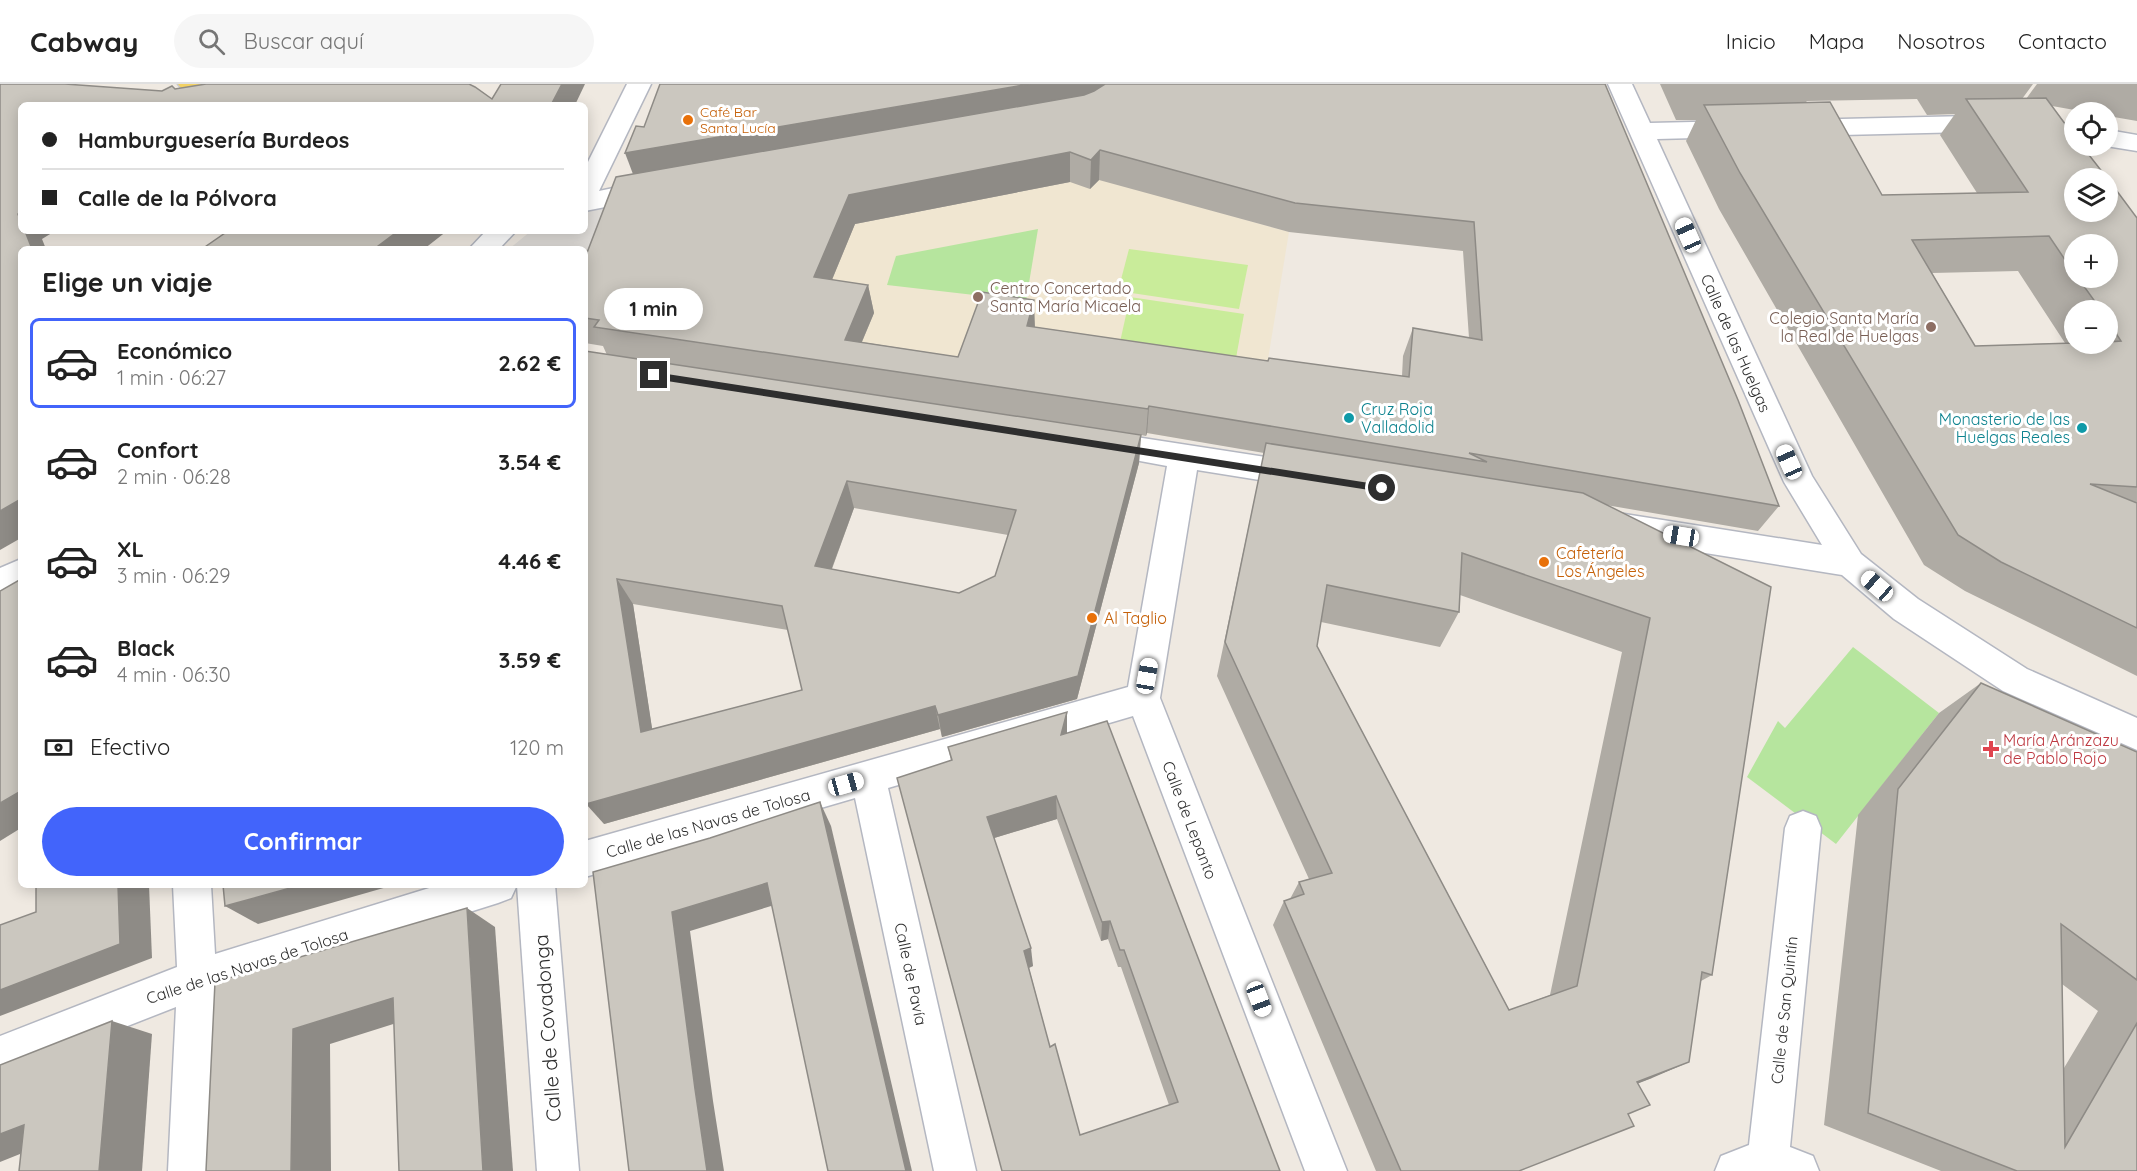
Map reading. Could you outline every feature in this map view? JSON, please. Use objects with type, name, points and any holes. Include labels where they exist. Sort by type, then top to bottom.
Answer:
[{"type":"main road","points":[[190,84],[220,85],[286,95],[299,102]]},
{"type":"street","points":[[588,186],[639,84]]},
{"type":"street","name":"Calle de las Huelgas","points":[[1620,84],[1799,482],[1850,563],[1906,609],[2015,681],[2137,734]]},
{"type":"street","points":[[1641,131],[2011,123],[2064,131]]},
{"type":"street","points":[[2118,140],[2137,143]]},
{"type":"street","points":[[588,201],[670,186]]},
{"type":"street","points":[[486,246],[500,234]]},
{"type":"street","points":[[1066,438],[1335,481]]},
{"type":"street","points":[[1143,698],[1184,456]]},
{"type":"street","points":[[1589,521],[1850,563]]},
{"type":"street","points":[[0,584],[18,574]]},
{"type":"street","name":"Calle de las Navas de Tolosa","points":[[588,858],[1143,698]]},
{"type":"street","name":"Calle de Lepanto","points":[[1143,698],[1326,1171]]},
{"type":"street","name":"Calle de Pavía","points":[[868,777],[955,1171]]},
{"type":"street","name":"Calle de San Quintín","points":[[1767,1167],[1803,828]]},
{"type":"street","points":[[189,1171],[196,979],[192,888]]},
{"type":"street","name":"Calle de las Navas de Tolosa","points":[[0,1056],[196,979],[488,888]]},
{"type":"street","name":"Calle de Covadonga","points":[[536,888],[558,1171]]},
{"type":"shaded area","name":"Centro Concertado Santa María Micaela","points":[[1082,174],[1289,232],[1253,450],[844,385],[789,229]]},
{"type":"shaded area","points":[[623,205],[588,306],[588,246],[513,246],[527,234],[588,234],[588,211]]},
{"type":"green space","points":[[1038,229],[1026,301],[887,285],[896,256]]},
{"type":"green space","points":[[1129,249],[1248,265],[1239,309],[1118,291]]},
{"type":"green space","points":[[1130,297],[1244,314],[1236,358],[1120,342]]},
{"type":"green space","points":[[1853,647],[1939,713],[1836,844],[1747,777],[1778,721],[1785,728]]},
{"type":"building","points":[[0,84],[65,84],[162,91],[172,86],[175,89],[206,84],[469,84],[492,99],[501,84],[562,84],[553,102],[18,102],[18,234],[26,234],[31,246],[18,246],[18,501],[0,511]]},
{"type":"building","points":[[660,84],[1030,84],[625,153],[636,126],[644,127]]},
{"type":"building","points":[[1105,84],[1605,84],[1738,400],[1779,506],[1469,453],[1487,462],[1149,406],[1148,409],[594,327],[599,320],[588,318],[588,250],[616,177],[1084,95]],"holes":[[[1100,150],[1295,203],[1474,222],[1482,340],[1413,328],[1409,377],[1269,358],[1268,361],[1027,326],[1034,300],[982,292],[958,357],[845,340],[868,285],[814,277],[849,195],[1070,152],[1091,160]]]},
{"type":"building","name":"Colegio Santa María la Real de Huelgas","points":[[2046,98],[2064,122],[2064,156],[2090,156],[2099,168],[2064,168],[2064,222],[2118,222],[2118,192],[2137,218],[2137,487],[2090,484],[2137,503],[2137,628],[2001,562],[1958,535],[1740,173],[1704,105],[1830,102],[1882,195],[2028,192],[1966,99]],"holes":[[[2064,234],[2118,234],[2118,288],[2085,288],[2094,300],[2118,300],[2118,336],[2121,341],[2118,341],[2118,354],[2064,354],[2064,343],[1975,346],[1912,240],[2049,236],[2064,258]]]},
{"type":"building","points":[[224,234],[394,234],[378,246],[206,246]]},
{"type":"building","points":[[588,351],[1141,435],[1078,676],[938,715],[935,706],[588,803]],"holes":[[[847,481],[1016,510],[995,576],[959,593],[815,566]],[[617,579],[782,606],[802,690],[641,732]]]},
{"type":"building","points":[[1266,443],[1583,493],[1771,587],[1712,975],[1702,972],[1689,1062],[1637,1082],[1650,1105],[1628,1114],[1634,1126],[1519,1171],[1401,1171],[1284,901],[1304,894],[1299,882],[1332,873],[1225,642]],"holes":[[[1462,553],[1650,618],[1577,986],[1509,1010],[1317,646],[1327,585],[1459,612]]]},
{"type":"building","points":[[18,581],[18,793],[0,803],[0,591]]},
{"type":"building","points":[[1981,683],[2137,752],[2137,980],[2061,924],[2065,1147],[2137,1023],[2137,1171],[2017,1171],[1868,1113],[1898,789]]},
{"type":"building","points":[[1067,712],[1061,735],[1107,721],[1280,1171],[1002,1171],[897,778],[952,760],[948,747]],"holes":[[[1056,796],[1102,922],[1110,921],[1120,950],[1124,950],[1178,1102],[1080,1135],[1055,1044],[1050,1047],[1024,951],[1031,948],[987,817]]]},
{"type":"building","points":[[820,802],[906,1171],[828,1171],[767,883],[672,912],[707,1171],[629,1171],[593,872],[710,838]]},
{"type":"building","points":[[36,888],[118,888],[120,944],[0,990],[0,925],[36,912]]},
{"type":"building","points":[[223,888],[290,888],[225,906]]},
{"type":"building","points":[[467,908],[483,1171],[399,1171],[393,998],[293,1029],[291,1171],[206,1171],[215,982]]},
{"type":"building","points":[[112,1021],[99,1171],[19,1171],[24,1125],[0,1134],[0,1065]]},
{"type":"place","name":"Café Bar Santa Lucía","points":[[688,120]]},
{"type":"place","name":"Centro Concertado Santa María Micaela","points":[[978,297]]},
{"type":"place","name":"Colegio Santa María la Real de Huelgas","points":[[1931,327]]},
{"type":"place","name":"Cruz Roja Valladolid","points":[[1349,418]]},
{"type":"place","name":"Monasterio de las Huelgas Reales","points":[[2082,428]]},
{"type":"place","name":"Cafetería Los Ángeles","points":[[1544,562]]},
{"type":"place","name":"Al Taglio","points":[[1092,618]]},
{"type":"place","name":"María Aránzazu de Pablo Rojo","points":[[1991,749]]},
{"type":"route","points":[[654,375],[1382,488]]}]
